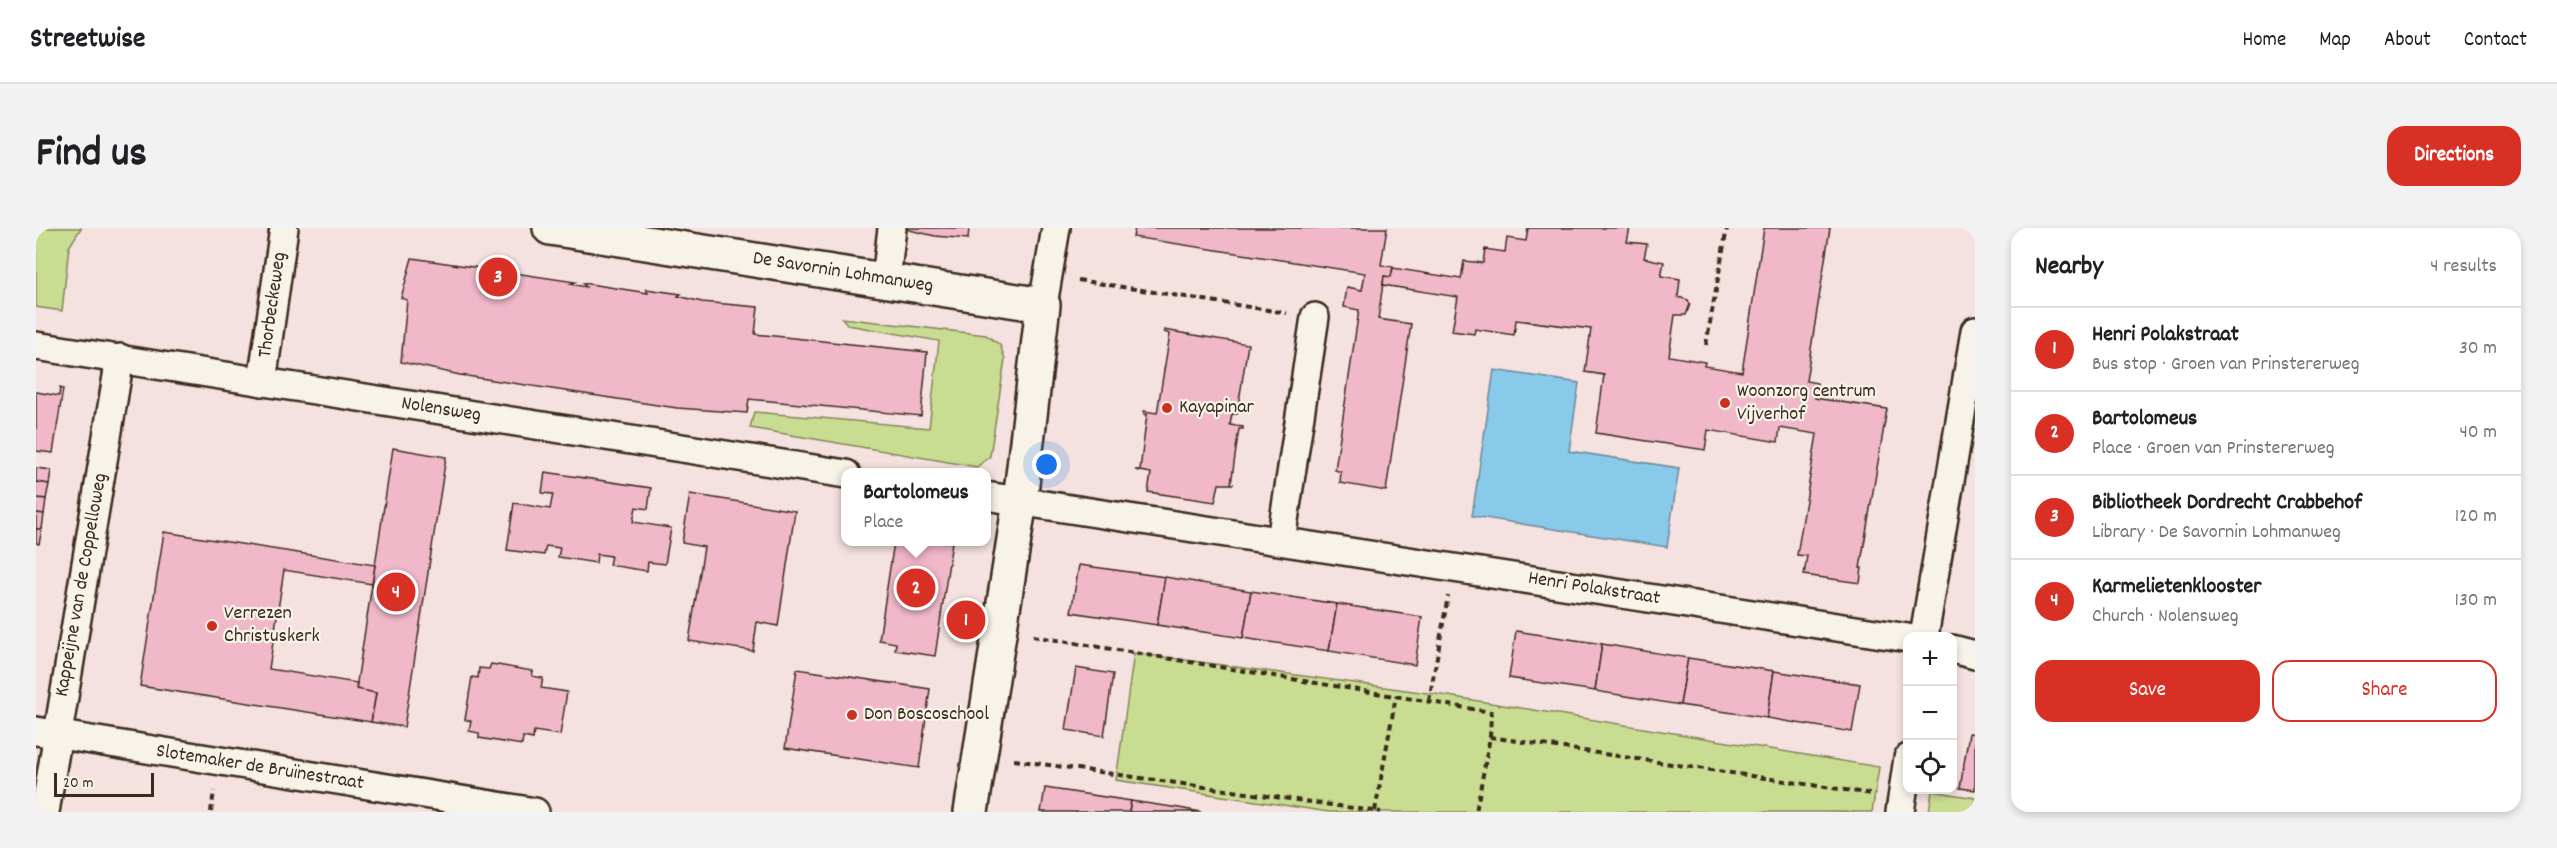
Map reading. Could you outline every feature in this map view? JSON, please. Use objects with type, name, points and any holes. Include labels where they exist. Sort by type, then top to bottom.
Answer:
[{"type":"street","name":"Thorbeckeweg","points":[[262,382],[284,228]]},
{"type":"street","name":"De Savornin Lohmanweg","points":[[550,228],[645,235],[886,280],[1045,290]]},
{"type":"street","points":[[886,280],[892,228]]},
{"type":"street","points":[[971,812],[1020,501],[1045,290],[1056,228]]},
{"type":"street","points":[[1281,540],[1314,317]]},
{"type":"street","points":[[1925,632],[1975,331]]},
{"type":"street","name":"Nolensweg","points":[[36,346],[841,473]]},
{"type":"street","name":"Kappeijne van de Coppelloweg","points":[[45,812],[47,733],[120,358]]},
{"type":"street","points":[[991,497],[1020,501]]},
{"type":"street","name":"Henri Polakstraat","points":[[1020,501],[1903,637]]},
{"type":"street","points":[[1957,650],[1975,655]]},
{"type":"street","name":"Slotemaker de Bruïnestraat","points":[[47,733],[535,812]]},
{"type":"path","points":[[1706,345],[1726,228]]},
{"type":"path","points":[[1045,290],[1314,317]]},
{"type":"path","points":[[1430,702],[1453,567]]},
{"type":"path","points":[[1000,631],[1096,645],[1491,712],[1490,736],[1476,812]]},
{"type":"path","points":[[1375,811],[1396,696]]},
{"type":"path","points":[[1490,736],[1901,805]]},
{"type":"path","points":[[980,755],[1381,812]]},
{"type":"green space","points":[[36,228],[81,228],[69,247],[62,311],[36,307]]},
{"type":"green space","points":[[842,318],[986,335],[1000,345],[1005,359],[990,456],[977,467],[750,428],[754,412],[929,428],[939,341],[848,325]]},
{"type":"green space","points":[[1134,653],[1442,695],[1879,767],[1872,812],[1329,812],[1116,780]]},
{"type":"green space","points":[[1932,794],[1975,798],[1975,812],[1929,812]]},
{"type":"water","points":[[1494,370],[1579,383],[1569,451],[1679,468],[1667,547],[1472,516]]},
{"type":"building","points":[[909,228],[969,228],[968,239],[935,236],[909,230]]},
{"type":"building","points":[[1135,228],[1387,228],[1381,265],[1393,267],[1391,277],[1384,276],[1378,319],[1411,324],[1386,491],[1340,483],[1341,472],[1335,470],[1359,310],[1344,307],[1347,287],[1362,290],[1365,273],[1133,237]]},
{"type":"building","name":"Woonzorg centrum Vijverhof","points":[[1528,228],[1630,228],[1627,242],[1647,244],[1644,258],[1664,262],[1661,276],[1680,279],[1678,297],[1688,300],[1690,304],[1686,315],[1675,315],[1669,356],[1705,362],[1704,366],[1742,372],[1764,228],[1830,228],[1806,381],[1817,383],[1815,398],[1887,409],[1860,568],[1862,568],[1860,583],[1804,575],[1807,556],[1797,555],[1817,434],[1780,428],[1778,442],[1708,430],[1705,450],[1596,433],[1604,375],[1585,372],[1591,329],[1516,320],[1514,335],[1475,329],[1474,334],[1452,331],[1458,297],[1383,285],[1384,276],[1391,277],[1393,268],[1461,279],[1464,261],[1483,263],[1485,249],[1505,252],[1507,238],[1526,241]]},
{"type":"building","points":[[412,258],[575,282],[570,284],[586,287],[583,283],[648,293],[646,289],[681,294],[678,296],[702,302],[758,307],[755,334],[927,352],[921,416],[749,399],[747,413],[677,408],[460,375],[401,362],[407,300],[401,298]]},
{"type":"building","points":[[1164,330],[1248,344],[1237,414],[1232,414],[1230,425],[1243,427],[1243,429],[1239,429],[1231,484],[1219,484],[1215,502],[1148,492],[1151,473],[1135,470],[1140,470],[1147,414],[1144,414],[1144,411],[1157,413],[1170,334]]},
{"type":"building","points":[[60,388],[63,389],[53,453],[36,451],[36,392],[59,396]]},
{"type":"building","points":[[393,448],[446,457],[404,727],[371,722],[376,693],[356,689]]},
{"type":"building","points":[[36,468],[51,470],[49,484],[36,482]]},
{"type":"building","points":[[545,472],[651,488],[648,509],[636,507],[633,522],[671,528],[665,564],[648,562],[647,571],[609,565],[611,556],[597,554],[596,563],[558,557],[560,548],[546,546],[544,555],[507,550],[514,503],[550,509],[553,494],[542,493]]},
{"type":"building","points":[[36,482],[49,484],[46,499],[36,498]]},
{"type":"building","points":[[690,494],[795,511],[778,626],[757,622],[753,651],[689,641],[704,547],[682,543]]},
{"type":"building","points":[[36,498],[46,499],[44,514],[36,513]]},
{"type":"building","points":[[36,513],[44,514],[42,529],[36,529]]},
{"type":"building","points":[[36,529],[42,529],[39,544],[36,543]]},
{"type":"building","name":"Verrezen Christuskerk","points":[[164,532],[375,565],[372,584],[284,570],[269,669],[357,683],[356,689],[376,693],[371,722],[140,686]]},
{"type":"building","points":[[893,546],[951,546],[935,656],[895,650],[896,643],[879,640]]},
{"type":"building","points":[[1079,565],[1165,577],[1157,625],[1071,612]]},
{"type":"building","points":[[1165,577],[1251,591],[1243,638],[1157,625]]},
{"type":"building","points":[[1251,591],[1337,604],[1329,651],[1243,638]]},
{"type":"building","points":[[1337,604],[1422,617],[1415,665],[1329,651]]},
{"type":"building","points":[[1516,631],[1602,644],[1595,691],[1509,678]]},
{"type":"building","points":[[1602,644],[1688,658],[1680,705],[1595,691]]},
{"type":"building","points":[[1688,658],[1774,671],[1767,718],[1680,705]]},
{"type":"building","points":[[491,664],[533,671],[532,676],[543,678],[541,688],[567,692],[560,735],[534,731],[533,739],[523,737],[522,745],[479,738],[479,733],[469,731],[471,721],[465,720],[472,677],[478,678],[479,668],[489,669]]},
{"type":"building","points":[[1076,668],[1113,674],[1104,736],[1066,730]]},
{"type":"building","points":[[797,669],[930,689],[919,768],[785,748]]},
{"type":"building","points":[[1774,671],[1860,684],[1852,732],[1767,718]]},
{"type":"building","points":[[1969,733],[1975,734],[1975,790],[1960,788]]},
{"type":"building","points":[[1045,788],[1131,801],[1129,812],[1041,812]]},
{"type":"building","points":[[1131,801],[1179,808],[1201,812],[1129,812]]},
{"type":"place","name":"Bibliotheek Dordrecht Crabbehof","points":[[498,277]]},
{"type":"place","name":"Woonzorg centrum Vijverhof","points":[[1725,403]]},
{"type":"place","name":"Kayapinar","points":[[1167,408]]},
{"type":"place","name":"Bartolomeus","points":[[916,588]]},
{"type":"place","name":"Karmelietenklooster","points":[[396,592]]},
{"type":"place","name":"Henri Polakstraat","points":[[966,620]]},
{"type":"place","name":"Verrezen Christuskerk","points":[[212,626]]},
{"type":"place","name":"Don Boscoschool","points":[[852,715]]}]
